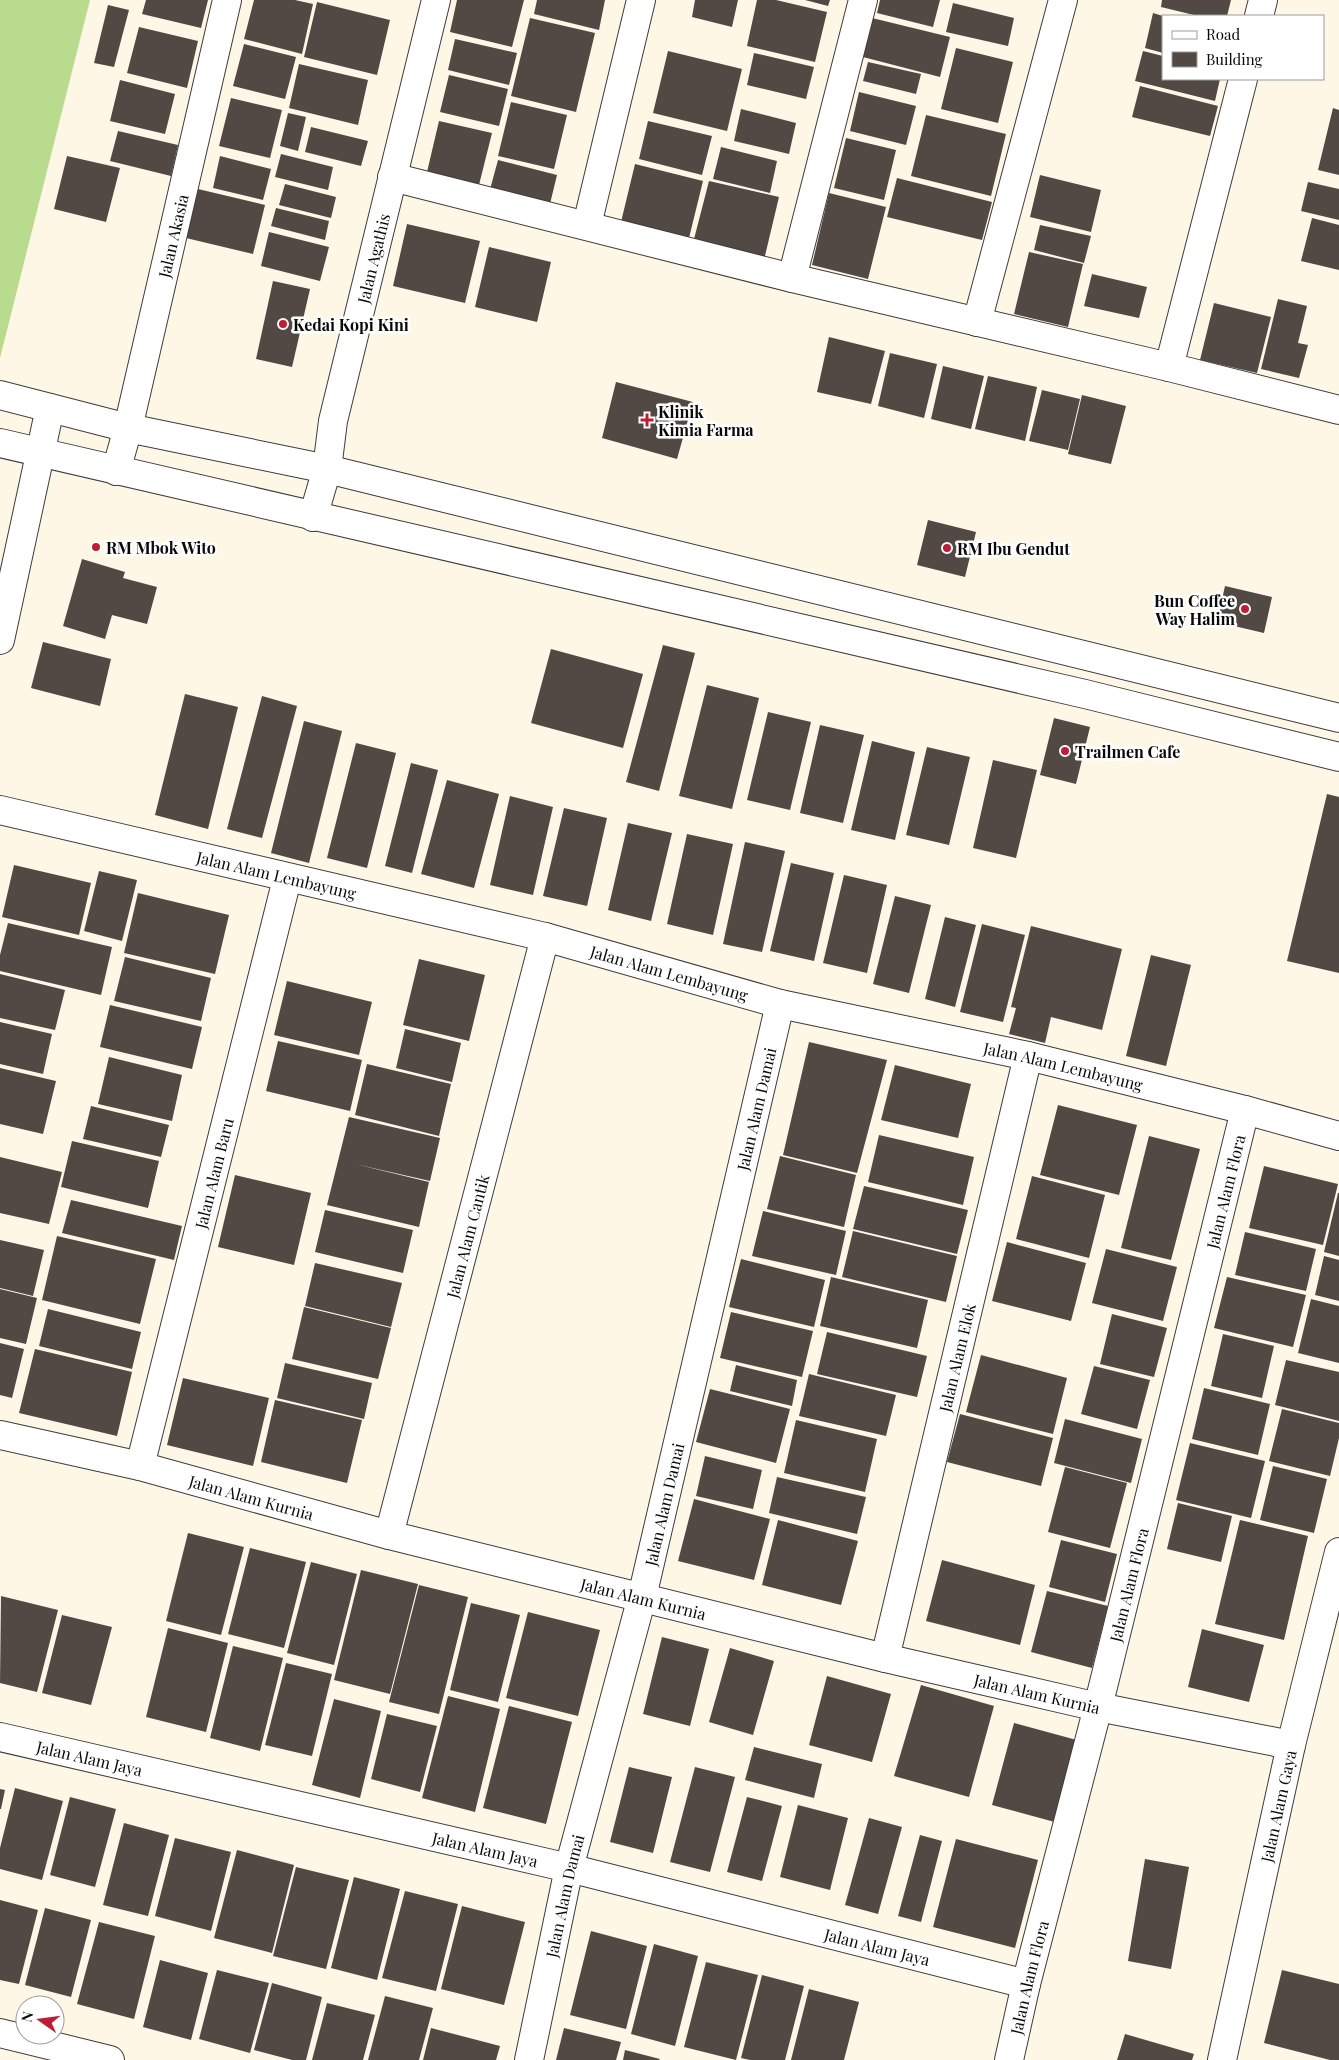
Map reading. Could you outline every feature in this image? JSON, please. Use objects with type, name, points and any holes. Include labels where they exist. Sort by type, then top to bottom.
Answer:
[{"type":"street","name":"Jalan Akasia","points":[[116,471],[128,428],[227,0]]},
{"type":"street","name":"Jalan Agathis","points":[[313,517],[327,469],[333,421],[436,0]]},
{"type":"street","points":[[587,225],[642,0]]},
{"type":"street","points":[[792,278],[862,0]]},
{"type":"street","points":[[977,322],[1063,0]]},
{"type":"street","points":[[1258,15],[1263,0]]},
{"type":"street","points":[[1169,367],[1242,80]]},
{"type":"street","points":[[392,177],[792,278],[1169,367],[1339,410]]},
{"type":"street","points":[[0,395],[128,428],[327,469],[1339,718]]},
{"type":"street","points":[[0,640],[50,408]]},
{"type":"street","points":[[0,443],[313,517],[1085,694],[1339,757]]},
{"type":"street","name":"Jalan Alam Lembayung","points":[[0,810],[287,879],[545,938],[780,1004],[1028,1056],[1245,1110],[1339,1136]]},
{"type":"street","name":"Jalan Alam Baru","points":[[140,1466],[287,879]]},
{"type":"street","name":"Jalan Alam Cantik","points":[[388,1535],[545,938]]},
{"type":"street","name":"Jalan Alam Damai","points":[[529,2060],[569,1868],[642,1597],[780,1004]]},
{"type":"street","name":"Jalan Alam Elok","points":[[885,1658],[1028,1056]]},
{"type":"street","name":"Jalan Alam Flora","points":[[1009,2060],[1026,1984],[1098,1707],[1245,1110]]},
{"type":"street","name":"Jalan Alam Kurnia","points":[[0,1435],[140,1466],[388,1535],[885,1658],[1098,1707],[1291,1745]]},
{"type":"street","name":"Jalan Alam Gaya","points":[[1222,2060],[1291,1745],[1339,1552]]},
{"type":"street","name":"Jalan Alam Jaya","points":[[0,1736],[569,1868],[1026,1984]]},
{"type":"street","points":[[0,2033],[110,2060]]},
{"type":"green space","points":[[0,0],[90,0],[0,358]]},
{"type":"building","points":[[146,0],[208,0],[201,28],[142,14]]},
{"type":"building","points":[[254,0],[295,0],[313,4],[302,54],[244,39]]},
{"type":"building","points":[[457,0],[524,0],[512,47],[450,32]]},
{"type":"building","points":[[537,0],[605,0],[599,30],[534,14]]},
{"type":"building","points":[[695,0],[738,0],[732,27],[692,17]]},
{"type":"building","points":[[757,0],[776,0],[827,12],[815,62],[747,46]]},
{"type":"building","points":[[805,0],[830,0],[828,6]]},
{"type":"building","points":[[880,0],[940,0],[933,27],[877,13]]},
{"type":"building","points":[[1162,0],[1231,0],[1227,15],[1194,15],[1161,7]]},
{"type":"building","points":[[317,2],[390,20],[377,75],[304,57]]},
{"type":"building","points":[[953,3],[1014,18],[1008,46],[946,32]]},
{"type":"building","points":[[108,5],[129,10],[114,67],[94,63]]},
{"type":"building","points":[[1153,13],[1162,16],[1162,53],[1145,48]]},
{"type":"building","points":[[868,17],[950,37],[940,77],[859,56]]},
{"type":"building","points":[[530,18],[595,33],[576,112],[511,96]]},
{"type":"building","points":[[139,27],[198,41],[187,88],[127,73]]},
{"type":"building","points":[[455,39],[517,53],[509,85],[448,70]]},
{"type":"building","points":[[244,44],[296,57],[285,99],[233,86]]},
{"type":"building","points":[[956,48],[1013,62],[998,123],[941,109]]},
{"type":"building","points":[[668,51],[742,69],[727,131],[653,113]]},
{"type":"building","points":[[1143,51],[1162,56],[1162,80],[1220,80],[1215,101],[1135,81]]},
{"type":"building","points":[[754,53],[814,67],[806,99],[747,85]]},
{"type":"building","points":[[868,62],[921,74],[916,94],[863,81]]},
{"type":"building","points":[[299,64],[368,80],[358,125],[289,108]]},
{"type":"building","points":[[449,75],[508,89],[499,126],[440,112]]},
{"type":"building","points":[[120,80],[175,94],[165,134],[110,121]]},
{"type":"building","points":[[1140,86],[1218,106],[1210,136],[1132,117]]},
{"type":"building","points":[[859,92],[916,106],[906,145],[850,131]]},
{"type":"building","points":[[231,98],[282,110],[270,158],[219,146]]},
{"type":"building","points":[[511,102],[567,115],[554,169],[498,156]]},
{"type":"building","points":[[1333,108],[1339,110],[1339,175],[1318,170]]},
{"type":"building","points":[[741,109],[796,123],[789,154],[734,141]]},
{"type":"building","points":[[288,113],[306,117],[298,151],[280,146]]},
{"type":"building","points":[[926,115],[1006,134],[991,196],[911,176]]},
{"type":"building","points":[[439,121],[492,133],[479,185],[427,172]]},
{"type":"building","points":[[648,121],[712,136],[702,175],[639,159]]},
{"type":"building","points":[[311,127],[368,141],[361,166],[305,152]]},
{"type":"building","points":[[118,131],[178,145],[171,176],[110,161]]},
{"type":"building","points":[[846,138],[896,150],[884,200],[834,188]]},
{"type":"building","points":[[721,147],[777,161],[770,193],[713,179]]},
{"type":"building","points":[[281,154],[333,167],[328,190],[275,177]]},
{"type":"building","points":[[67,156],[120,168],[106,222],[54,209]]},
{"type":"building","points":[[220,156],[271,169],[263,200],[213,188]]},
{"type":"building","points":[[498,160],[557,175],[549,208],[489,193]]},
{"type":"building","points":[[635,164],[703,181],[689,238],[621,222]]},
{"type":"building","points":[[1040,175],[1101,190],[1091,232],[1030,217]]},
{"type":"building","points":[[897,178],[992,202],[982,240],[887,217]]},
{"type":"building","points":[[709,181],[779,197],[764,260],[693,243]]},
{"type":"building","points":[[1308,182],[1339,189],[1339,220],[1301,211]]},
{"type":"building","points":[[285,184],[336,197],[331,218],[279,205]]},
{"type":"building","points":[[198,189],[265,205],[253,254],[186,238]]},
{"type":"building","points":[[829,193],[886,207],[868,279],[812,265]]},
{"type":"building","points":[[276,208],[329,221],[325,240],[271,226]]},
{"type":"building","points":[[1312,218],[1339,225],[1339,270],[1301,261]]},
{"type":"building","points":[[407,224],[480,241],[465,303],[393,286]]},
{"type":"building","points":[[1040,225],[1091,236],[1084,263],[1034,250]]},
{"type":"building","points":[[269,232],[329,247],[320,281],[261,266]]},
{"type":"building","points":[[489,247],[551,262],[537,322],[475,307]]},
{"type":"building","points":[[1029,252],[1083,264],[1068,327],[1014,314]]},
{"type":"building","points":[[1092,274],[1147,287],[1139,318],[1084,306]]},
{"type":"building","name":"Kedai Kopi Kini","points":[[273,281],[310,289],[292,367],[256,359]]},
{"type":"building","points":[[1278,299],[1307,306],[1298,343],[1308,345],[1299,378],[1261,369]]},
{"type":"building","points":[[1214,303],[1271,317],[1257,373],[1200,360]]},
{"type":"building","points":[[829,337],[885,351],[871,404],[817,392]]},
{"type":"building","points":[[890,353],[937,364],[924,418],[878,406]]},
{"type":"building","points":[[943,366],[984,376],[971,429],[931,419]]},
{"type":"building","points":[[988,376],[1037,387],[1025,441],[975,429]]},
{"type":"building","name":"Klinik Kimia Farma","points":[[616,382],[693,402],[677,459],[602,438]]},
{"type":"building","points":[[1042,390],[1080,399],[1068,450],[1029,441]]},
{"type":"building","points":[[1082,395],[1126,406],[1111,464],[1068,454]]},
{"type":"building","name":"RM Ibu Gendut","points":[[928,520],[976,532],[965,577],[917,565]]},
{"type":"building","points":[[82,559],[125,572],[123,578],[157,587],[147,624],[112,615],[105,639],[63,626]]},
{"type":"building","name":"Bun Coffee Way Halim","points":[[1225,586],[1272,597],[1264,633],[1217,622]]},
{"type":"building","points":[[43,642],[111,659],[100,706],[31,688]]},
{"type":"building","points":[[663,645],[695,653],[659,791],[626,782]]},
{"type":"building","points":[[551,649],[643,674],[623,748],[531,723]]},
{"type":"building","points":[[707,685],[759,698],[732,809],[679,796]]},
{"type":"building","points":[[185,694],[238,707],[208,829],[155,815]]},
{"type":"building","points":[[262,696],[297,706],[262,838],[227,829]]},
{"type":"building","points":[[768,712],[811,722],[790,810],[747,800]]},
{"type":"building","name":"Trailmen Cafe","points":[[1054,718],[1090,727],[1076,784],[1040,775]]},
{"type":"building","points":[[304,721],[342,731],[309,863],[271,853]]},
{"type":"building","points":[[820,725],[864,735],[843,823],[800,813]]},
{"type":"building","points":[[872,741],[915,752],[895,840],[851,830]]},
{"type":"building","points":[[356,743],[396,753],[367,868],[327,858]]},
{"type":"building","points":[[927,747],[970,757],[949,845],[906,835]]},
{"type":"building","points":[[993,760],[1037,770],[1016,858],[973,848]]},
{"type":"building","points":[[411,763],[438,770],[412,873],[385,866]]},
{"type":"building","points":[[447,780],[499,794],[474,888],[421,874]]},
{"type":"building","points":[[1327,794],[1339,797],[1339,973],[1287,961]]},
{"type":"building","points":[[510,796],[553,807],[533,895],[490,885]]},
{"type":"building","points":[[564,808],[607,818],[587,906],[543,896]]},
{"type":"building","points":[[628,823],[672,833],[651,921],[608,910]]},
{"type":"building","points":[[687,834],[733,844],[713,935],[667,924]]},
{"type":"building","points":[[745,842],[785,851],[762,952],[723,944]]},
{"type":"building","points":[[791,863],[834,873],[814,961],[770,951]]},
{"type":"building","points":[[14,865],[91,883],[79,935],[2,917]]},
{"type":"building","points":[[99,871],[137,880],[122,941],[84,931]]},
{"type":"building","points":[[844,875],[887,885],[867,973],[823,963]]},
{"type":"building","points":[[138,893],[229,915],[215,974],[124,953]]},
{"type":"building","points":[[895,896],[931,905],[909,993],[873,984]]},
{"type":"building","points":[[945,917],[976,925],[955,1007],[925,999]]},
{"type":"building","points":[[8,923],[112,947],[101,995],[0,971],[0,955]]},
{"type":"building","points":[[982,924],[1025,935],[1003,1022],[960,1012]]},
{"type":"building","points":[[1031,926],[1122,949],[1102,1030],[1051,1017],[1045,1043],[1009,1034],[1016,1008],[1011,1007]]},
{"type":"building","points":[[1151,955],[1191,965],[1166,1066],[1126,1056]]},
{"type":"building","points":[[125,957],[211,978],[201,1021],[114,1001]]},
{"type":"building","points":[[419,959],[485,975],[469,1041],[403,1025]]},
{"type":"building","points":[[0,974],[65,990],[55,1030],[0,1018]]},
{"type":"building","points":[[287,981],[372,1002],[359,1055],[274,1035]]},
{"type":"building","points":[[110,1005],[202,1027],[192,1069],[100,1047]]},
{"type":"building","points":[[0,1022],[52,1034],[43,1074],[0,1064]]},
{"type":"building","points":[[405,1029],[461,1043],[452,1082],[396,1068]]},
{"type":"building","points":[[278,1041],[362,1060],[350,1111],[266,1091]]},
{"type":"building","points":[[809,1042],[887,1060],[857,1173],[783,1155]]},
{"type":"building","points":[[109,1057],[182,1075],[172,1121],[98,1104]]},
{"type":"building","points":[[367,1064],[451,1084],[439,1136],[355,1115]]},
{"type":"building","points":[[895,1065],[971,1084],[958,1138],[881,1120]]},
{"type":"building","points":[[0,1068],[56,1081],[43,1134],[0,1124]]},
{"type":"building","points":[[1058,1105],[1137,1125],[1119,1195],[1040,1175]]},
{"type":"building","points":[[91,1106],[169,1125],[161,1157],[83,1139]]},
{"type":"building","points":[[349,1117],[440,1138],[430,1181],[355,1164],[429,1182],[419,1227],[327,1205]]},
{"type":"building","points":[[879,1135],[974,1157],[963,1205],[868,1182]]},
{"type":"building","points":[[1149,1136],[1200,1149],[1171,1260],[1121,1248]]},
{"type":"building","points":[[72,1141],[159,1161],[148,1208],[61,1187]]},
{"type":"building","points":[[780,1156],[856,1175],[844,1227],[767,1209]]},
{"type":"building","points":[[0,1157],[62,1172],[49,1224],[0,1213]]},
{"type":"building","points":[[1264,1166],[1338,1184],[1323,1245],[1249,1228]]},
{"type":"building","points":[[235,1175],[311,1193],[294,1265],[218,1247]]},
{"type":"building","points":[[1032,1176],[1105,1195],[1089,1258],[1016,1239]]},
{"type":"building","points":[[864,1186],[968,1210],[957,1254],[853,1229]]},
{"type":"building","points":[[1339,1193],[1339,1256],[1324,1252]]},
{"type":"building","points":[[71,1200],[182,1226],[174,1260],[62,1233]]},
{"type":"building","points":[[325,1210],[413,1230],[403,1273],[315,1252]]},
{"type":"building","points":[[763,1211],[846,1231],[836,1275],[752,1256]]},
{"type":"building","points":[[853,1231],[957,1256],[946,1302],[842,1277]]},
{"type":"building","points":[[1245,1232],[1316,1249],[1306,1291],[1235,1275]]},
{"type":"building","points":[[57,1236],[156,1259],[140,1324],[42,1300]]},
{"type":"building","points":[[0,1240],[44,1250],[33,1296],[0,1288]]},
{"type":"building","points":[[1007,1242],[1086,1263],[1071,1321],[992,1301]]},
{"type":"building","points":[[1106,1249],[1177,1267],[1163,1321],[1092,1303]]},
{"type":"building","points":[[1324,1256],[1339,1260],[1339,1301],[1315,1295]]},
{"type":"building","points":[[741,1259],[825,1280],[814,1327],[729,1307]]},
{"type":"building","points":[[315,1263],[402,1283],[391,1327],[305,1306]]},
{"type":"building","points":[[831,1277],[928,1300],[917,1348],[820,1326]]},
{"type":"building","points":[[1227,1277],[1306,1295],[1293,1347],[1214,1328]]},
{"type":"building","points":[[0,1289],[37,1298],[26,1344],[0,1338]]},
{"type":"building","points":[[1311,1299],[1339,1306],[1339,1363],[1298,1353]]},
{"type":"building","points":[[304,1307],[391,1328],[378,1379],[292,1359]]},
{"type":"building","points":[[48,1309],[141,1332],[132,1369],[39,1346]]},
{"type":"building","points":[[731,1312],[813,1331],[802,1377],[720,1358]]},
{"type":"building","points":[[1112,1314],[1167,1328],[1154,1377],[1100,1364]]},
{"type":"building","points":[[827,1332],[927,1356],[917,1397],[817,1374]]},
{"type":"building","points":[[1223,1334],[1274,1346],[1262,1398],[1211,1386]]},
{"type":"building","points":[[0,1343],[24,1349],[12,1398],[0,1395]]},
{"type":"building","points":[[35,1349],[132,1372],[117,1436],[19,1413]]},
{"type":"building","points":[[981,1355],[1067,1378],[1053,1434],[966,1412]]},
{"type":"building","points":[[1286,1360],[1339,1372],[1339,1421],[1275,1405]]},
{"type":"building","points":[[285,1363],[372,1383],[364,1419],[277,1398]]},
{"type":"building","points":[[736,1365],[797,1380],[792,1406],[730,1391]]},
{"type":"building","points":[[1094,1366],[1150,1380],[1137,1429],[1081,1414]]},
{"type":"building","points":[[809,1374],[896,1395],[886,1436],[799,1416]]},
{"type":"building","points":[[183,1378],[269,1398],[253,1466],[167,1445]]},
{"type":"building","points":[[1204,1388],[1270,1404],[1258,1455],[1192,1439]]},
{"type":"building","points":[[710,1389],[790,1409],[776,1463],[696,1442]]},
{"type":"building","points":[[275,1400],[362,1420],[347,1483],[261,1462]]},
{"type":"building","points":[[1282,1409],[1339,1423],[1339,1438],[1330,1476],[1269,1461]]},
{"type":"building","points":[[960,1414],[1053,1438],[1041,1486],[947,1462]]},
{"type":"building","points":[[1065,1419],[1142,1439],[1131,1483],[1054,1463]]},
{"type":"building","points":[[796,1420],[877,1439],[865,1492],[784,1473]]},
{"type":"building","points":[[1190,1443],[1265,1461],[1251,1518],[1176,1500]]},
{"type":"building","points":[[705,1456],[762,1470],[753,1509],[696,1496]]},
{"type":"building","points":[[1273,1466],[1327,1479],[1314,1533],[1260,1520]]},
{"type":"building","points":[[1065,1467],[1127,1483],[1110,1548],[1048,1532]]},
{"type":"building","points":[[777,1477],[866,1497],[857,1534],[769,1513]]},
{"type":"building","points":[[694,1499],[770,1519],[754,1580],[678,1561]]},
{"type":"building","points":[[1178,1503],[1232,1516],[1221,1562],[1167,1549]]},
{"type":"building","points":[[778,1520],[858,1541],[841,1605],[762,1585]]},
{"type":"building","points":[[1240,1520],[1308,1536],[1284,1640],[1215,1624]]},
{"type":"building","points":[[188,1533],[244,1547],[221,1635],[166,1621]]},
{"type":"building","points":[[1061,1540],[1117,1554],[1105,1602],[1049,1587]]},
{"type":"building","points":[[250,1548],[306,1562],[284,1648],[228,1634]]},
{"type":"building","points":[[942,1560],[1035,1585],[1020,1645],[926,1621]]},
{"type":"building","points":[[311,1562],[357,1574],[334,1665],[287,1653]]},
{"type":"building","points":[[361,1570],[418,1584],[390,1694],[334,1680]]},
{"type":"building","points":[[419,1585],[468,1597],[439,1714],[389,1702]]},
{"type":"building","points":[[1047,1591],[1108,1606],[1092,1668],[1031,1652]]},
{"type":"building","points":[[1,1596],[58,1610],[37,1692],[0,1683]]},
{"type":"building","points":[[471,1603],[520,1615],[498,1702],[450,1690]]},
{"type":"building","points":[[528,1612],[600,1630],[578,1716],[506,1698]]},
{"type":"building","points":[[62,1615],[112,1627],[91,1705],[42,1693]]},
{"type":"building","points":[[168,1628],[228,1643],[206,1732],[146,1717]]},
{"type":"building","points":[[1202,1629],[1264,1645],[1249,1702],[1188,1687]]},
{"type":"building","points":[[662,1637],[709,1649],[690,1726],[643,1714]]},
{"type":"building","points":[[233,1646],[283,1658],[260,1751],[210,1738]]},
{"type":"building","points":[[730,1648],[774,1661],[753,1735],[709,1722]]},
{"type":"building","points":[[286,1663],[332,1674],[312,1756],[265,1745]]},
{"type":"building","points":[[827,1676],[891,1694],[872,1762],[809,1745]]},
{"type":"building","points":[[921,1685],[994,1706],[969,1797],[894,1776]]},
{"type":"building","points":[[448,1696],[500,1709],[475,1812],[422,1798]]},
{"type":"building","points":[[334,1699],[381,1711],[360,1798],[312,1785]]},
{"type":"building","points":[[509,1706],[572,1722],[546,1824],[483,1808]]},
{"type":"building","points":[[387,1714],[437,1726],[420,1792],[371,1779]]},
{"type":"building","points":[[1014,1723],[1084,1742],[1062,1824],[992,1805]]},
{"type":"building","points":[[754,1747],[822,1764],[814,1798],[745,1780]]},
{"type":"building","points":[[629,1767],[672,1777],[653,1853],[610,1842]]},
{"type":"building","points":[[695,1767],[735,1777],[710,1872],[670,1862]]},
{"type":"building","points":[[15,1788],[63,1801],[42,1880],[0,1869],[0,1848]]},
{"type":"building","points":[[0,1789],[5,1790],[1,1809],[0,1809]]},
{"type":"building","points":[[70,1797],[116,1809],[95,1887],[50,1875]]},
{"type":"building","points":[[747,1797],[782,1806],[762,1881],[727,1872]]},
{"type":"building","points":[[798,1805],[848,1818],[830,1890],[780,1877]]},
{"type":"building","points":[[869,1818],[902,1827],[878,1914],[845,1905]]},
{"type":"building","points":[[124,1823],[169,1835],[148,1916],[103,1905]]},
{"type":"building","points":[[920,1835],[942,1841],[921,1922],[898,1916]]},
{"type":"building","points":[[175,1838],[231,1852],[211,1931],[155,1916]]},
{"type":"building","points":[[956,1839],[1038,1860],[1015,1948],[933,1927]]},
{"type":"building","points":[[237,1850],[294,1865],[272,1953],[214,1938]]},
{"type":"building","points":[[1145,1859],[1189,1867],[1171,1969],[1128,1961]]},
{"type":"building","points":[[296,1867],[349,1880],[326,1969],[273,1956]]},
{"type":"building","points":[[354,1877],[400,1889],[377,1980],[331,1968]]},
{"type":"building","points":[[405,1891],[458,1904],[436,1991],[382,1978]]},
{"type":"building","points":[[0,1900],[38,1910],[19,1984],[0,1980]]},
{"type":"building","points":[[462,1906],[525,1922],[504,2005],[441,1989]]},
{"type":"building","points":[[45,1908],[91,1920],[71,1997],[25,1985]]},
{"type":"building","points":[[99,1922],[155,1936],[134,2019],[77,2004]]},
{"type":"building","points":[[591,1931],[647,1946],[626,2029],[570,2015]]},
{"type":"building","points":[[654,1944],[698,1956],[675,2046],[631,2034]]},
{"type":"building","points":[[160,1960],[208,1973],[191,2040],[143,2027]]},
{"type":"building","points":[[706,1962],[758,1975],[736,2060],[684,2047]]},
{"type":"building","points":[[217,1970],[269,1983],[250,2053],[199,2039]]},
{"type":"building","points":[[1282,1970],[1339,1984],[1339,2060],[1330,2060],[1264,2043]]},
{"type":"building","points":[[762,1975],[804,1986],[785,2060],[750,2060],[741,2058]]},
{"type":"building","points":[[272,1983],[322,1997],[306,2060],[292,2060],[254,2050]]},
{"type":"building","points":[[809,1989],[859,2002],[844,2060],[791,2060]]},
{"type":"building","points":[[385,1996],[433,2008],[419,2060],[368,2060]]},
{"type":"building","points":[[327,2003],[375,2015],[363,2060],[312,2060]]},
{"type":"building","points":[[431,2028],[500,2046],[496,2060],[423,2060]]},
{"type":"building","points":[[564,2028],[621,2042],[616,2060],[556,2060]]},
{"type":"building","points":[[1125,2034],[1194,2054],[1192,2060],[1117,2060]]},
{"type":"building","points":[[625,2050],[660,2059],[623,2060]]},
{"type":"place","name":"Kedai Kopi Kini","points":[[283,324]]},
{"type":"place","name":"Klinik Kimia Farma","points":[[647,420]]},
{"type":"place","name":"RM Mbok Wito","points":[[96,547]]},
{"type":"place","name":"RM Ibu Gendut","points":[[947,548]]},
{"type":"place","name":"Bun Coffee Way Halim","points":[[1245,609]]},
{"type":"place","name":"Trailmen Cafe","points":[[1065,751]]}]
